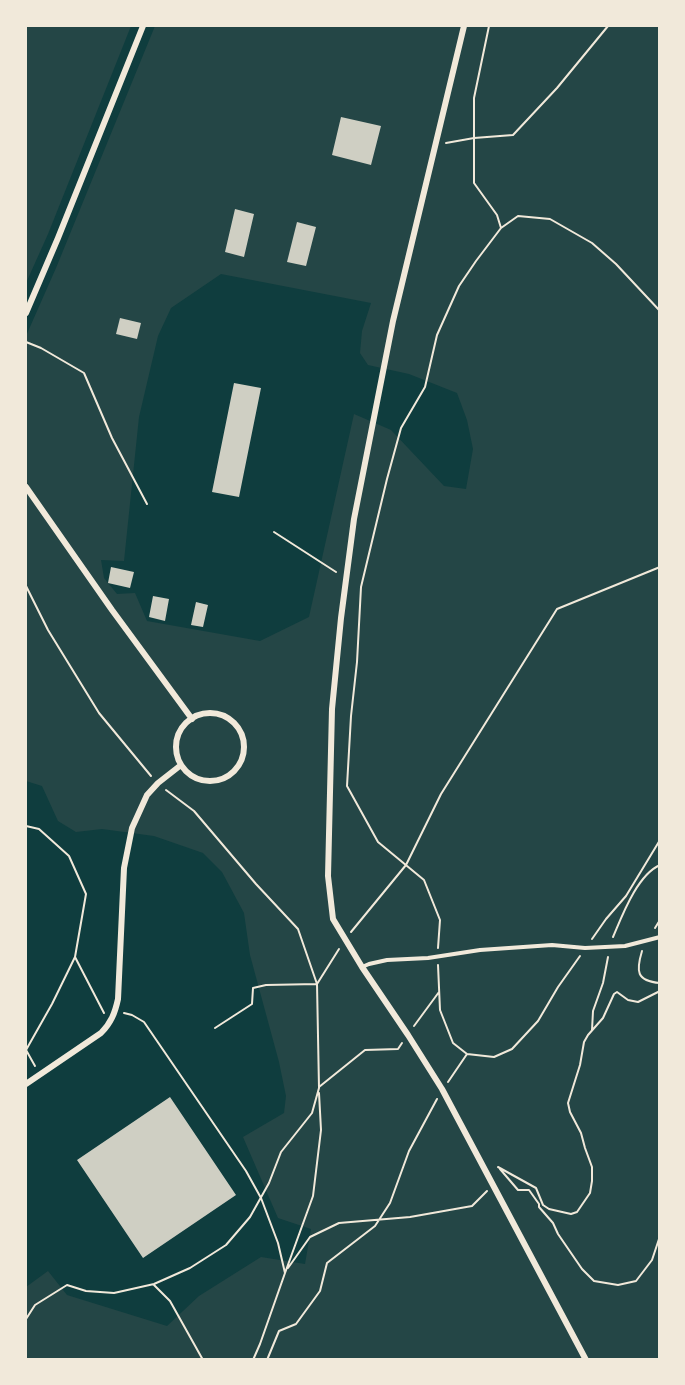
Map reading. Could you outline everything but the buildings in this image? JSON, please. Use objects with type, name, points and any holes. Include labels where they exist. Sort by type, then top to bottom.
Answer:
[{"type":"street","points":[[26,313],[143,26]]},
{"type":"street","points":[[464,26],[393,321],[354,519],[332,709],[328,876],[333,919],[442,1089],[586,1359]]},
{"type":"street","points":[[26,487],[192,719]]},
{"type":"street","points":[[213,714],[233,722],[242,736],[244,747],[237,768],[229,775],[214,781],[203,780],[193,776],[181,765],[177,755],[177,740],[184,726],[192,719],[213,714]]},
{"type":"street","points":[[26,1084],[101,1033],[110,1024],[118,999],[124,868],[136,817],[147,795],[181,765]]},
{"type":"lane","points":[[362,967],[387,960],[428,958],[480,950],[552,945],[585,948],[625,946],[660,937]]},
{"type":"path","points":[[489,26],[474,98],[474,183],[497,215],[501,228]]},
{"type":"path","points":[[435,146],[474,138],[513,135],[557,88],[608,26]]},
{"type":"path","points":[[660,311],[616,264],[591,243],[550,219],[518,216],[501,228],[459,286],[437,335],[425,387],[401,428],[361,587],[347,786],[378,842],[423,880],[440,921],[438,956],[440,1010],[453,1043],[467,1054],[494,1057],[512,1049],[538,1021],[585,948],[626,896],[660,840]]},
{"type":"path","points":[[26,342],[84,373],[112,438],[147,504]]},
{"type":"path","points":[[274,532],[346,578]]},
{"type":"path","points":[[317,984],[345,939],[406,865],[441,794],[557,609],[660,567]]},
{"type":"path","points":[[26,586],[48,630],[99,713],[158,783],[194,811],[298,929],[317,984],[321,1130],[313,1196],[253,1359]]},
{"type":"path","points":[[26,826],[39,829],[69,856],[86,894],[75,957],[26,1050],[40,1075]]},
{"type":"path","points":[[660,920],[642,951],[638,972],[646,981],[660,983]]},
{"type":"path","points":[[75,957],[110,1024]]},
{"type":"path","points":[[216,1028],[252,1004],[253,988],[317,984]]},
{"type":"path","points":[[660,991],[638,1002],[628,1000],[617,992],[614,994],[603,1018],[584,1042],[580,1065],[568,1103],[592,1167],[592,1181],[590,1193],[577,1212],[571,1214],[549,1209],[543,1205],[536,1188],[498,1167],[518,1190],[529,1190],[582,1269],[594,1281],[618,1285],[636,1281],[652,1260],[660,1236]]},
{"type":"path","points":[[26,1319],[35,1305],[68,1285],[86,1291],[114,1293],[154,1284],[190,1269],[225,1245],[250,1217],[269,1183],[281,1152],[312,1113],[319,1088],[365,1050],[398,1049],[440,992]]},
{"type":"path","points":[[115,1011],[132,1015],[144,1022],[240,1163],[261,1198],[278,1243],[285,1273]]},
{"type":"path","points":[[267,1359],[279,1331],[296,1324],[320,1291],[327,1263],[375,1226],[379,1220],[390,1203],[409,1151],[442,1089],[467,1054]]},
{"type":"path","points":[[285,1273],[310,1237],[339,1223],[410,1217],[472,1206],[493,1185]]},
{"type":"path","points":[[154,1284],[170,1301],[203,1359]]},
{"type":"shaded area","points":[[26,26],[131,26],[48,234],[26,283]]},
{"type":"shaded area","points":[[155,26],[659,26],[659,1359],[26,1359],[26,1287],[48,1271],[67,1295],[167,1326],[199,1296],[261,1257],[305,1264],[311,1229],[278,1218],[243,1137],[284,1113],[286,1096],[250,955],[244,913],[222,872],[203,853],[154,836],[102,829],[76,832],[58,821],[42,786],[26,781],[26,336]],"holes":[[[221,274],[371,303],[362,331],[360,353],[368,365],[409,374],[457,393],[467,420],[473,449],[466,489],[444,486],[391,430],[354,414],[309,617],[260,641],[147,621],[135,593],[117,594],[104,578],[101,560],[124,561],[139,417],[158,336],[171,308]]]}]
